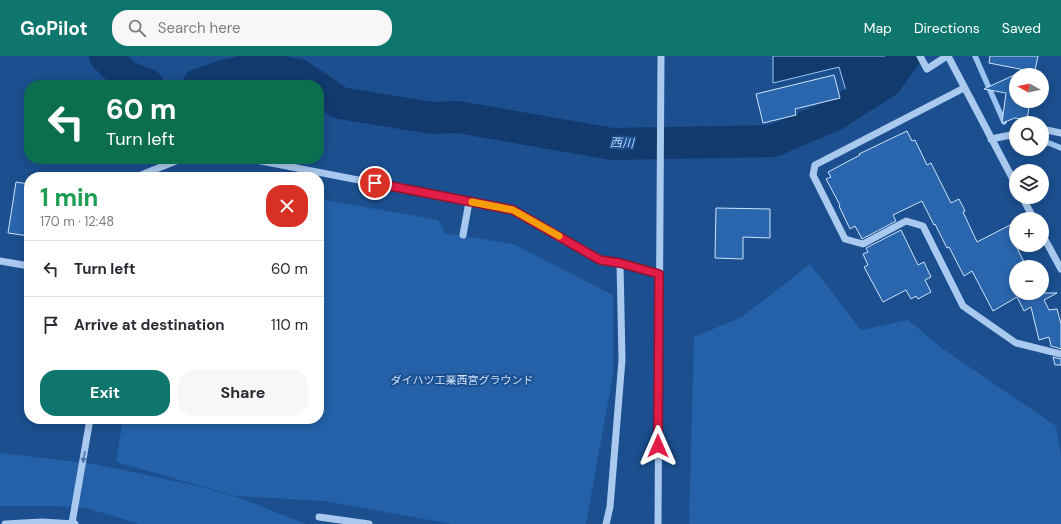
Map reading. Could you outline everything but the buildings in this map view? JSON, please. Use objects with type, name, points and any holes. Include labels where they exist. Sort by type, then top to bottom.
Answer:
[{"type":"street","points":[[658,524],[661,56]]},
{"type":"street","points":[[921,57],[927,69],[948,56],[1009,172]]},
{"type":"street","points":[[964,88],[815,165],[813,175],[845,239],[862,244],[906,221],[923,226],[963,306],[1016,343],[1061,354]]},
{"type":"street","points":[[1049,130],[1061,133]]},
{"type":"street","points":[[992,139],[1009,135]]},
{"type":"street","points":[[148,172],[168,164]]},
{"type":"street","points":[[275,164],[316,172]]},
{"type":"street","points":[[324,174],[513,210],[600,260],[620,263],[659,274]]},
{"type":"street","points":[[463,236],[469,202]]},
{"type":"street","points":[[1049,247],[1061,269]]},
{"type":"street","points":[[0,261],[24,265]]},
{"type":"street","points":[[606,524],[610,507],[622,360],[620,263]]},
{"type":"street","points":[[5,524],[42,522],[74,524],[89,424]]},
{"type":"street","points":[[319,517],[369,524]]},
{"type":"green space","name":"ダイハツ工業西宮グラウンド","points":[[324,200],[438,220],[445,233],[513,244],[613,295],[613,374],[586,524],[452,524],[324,501],[236,496],[116,462],[122,424],[324,424]]},
{"type":"green space","points":[[810,264],[861,330],[908,320],[943,349],[1056,426],[1061,456],[1061,524],[689,524],[694,337],[742,317]]},
{"type":"green space","points":[[0,453],[94,464],[198,486],[240,498],[306,524],[139,524],[86,508],[55,506],[0,506]]},
{"type":"shaded area","points":[[773,56],[889,56],[874,78],[846,91],[839,67],[773,83]]},
{"type":"waterway","name":"西川","points":[[105,56],[124,75],[136,80]]},
{"type":"waterway","name":"西川","points":[[324,92],[340,103],[432,118],[458,117],[612,144],[773,141],[834,115],[886,82],[905,56]]},
{"type":"waterway","points":[[975,56],[1004,122]]},
{"type":"waterway","name":"西川","points":[[212,80],[227,75],[260,68],[299,75],[306,80]]},
{"type":"waterway","points":[[1049,143],[1061,148]]},
{"type":"slow traffic","points":[[472,202],[513,210],[559,236]]},
{"type":"route","points":[[375,183],[513,210],[600,260],[620,263],[659,274],[658,446]]}]
